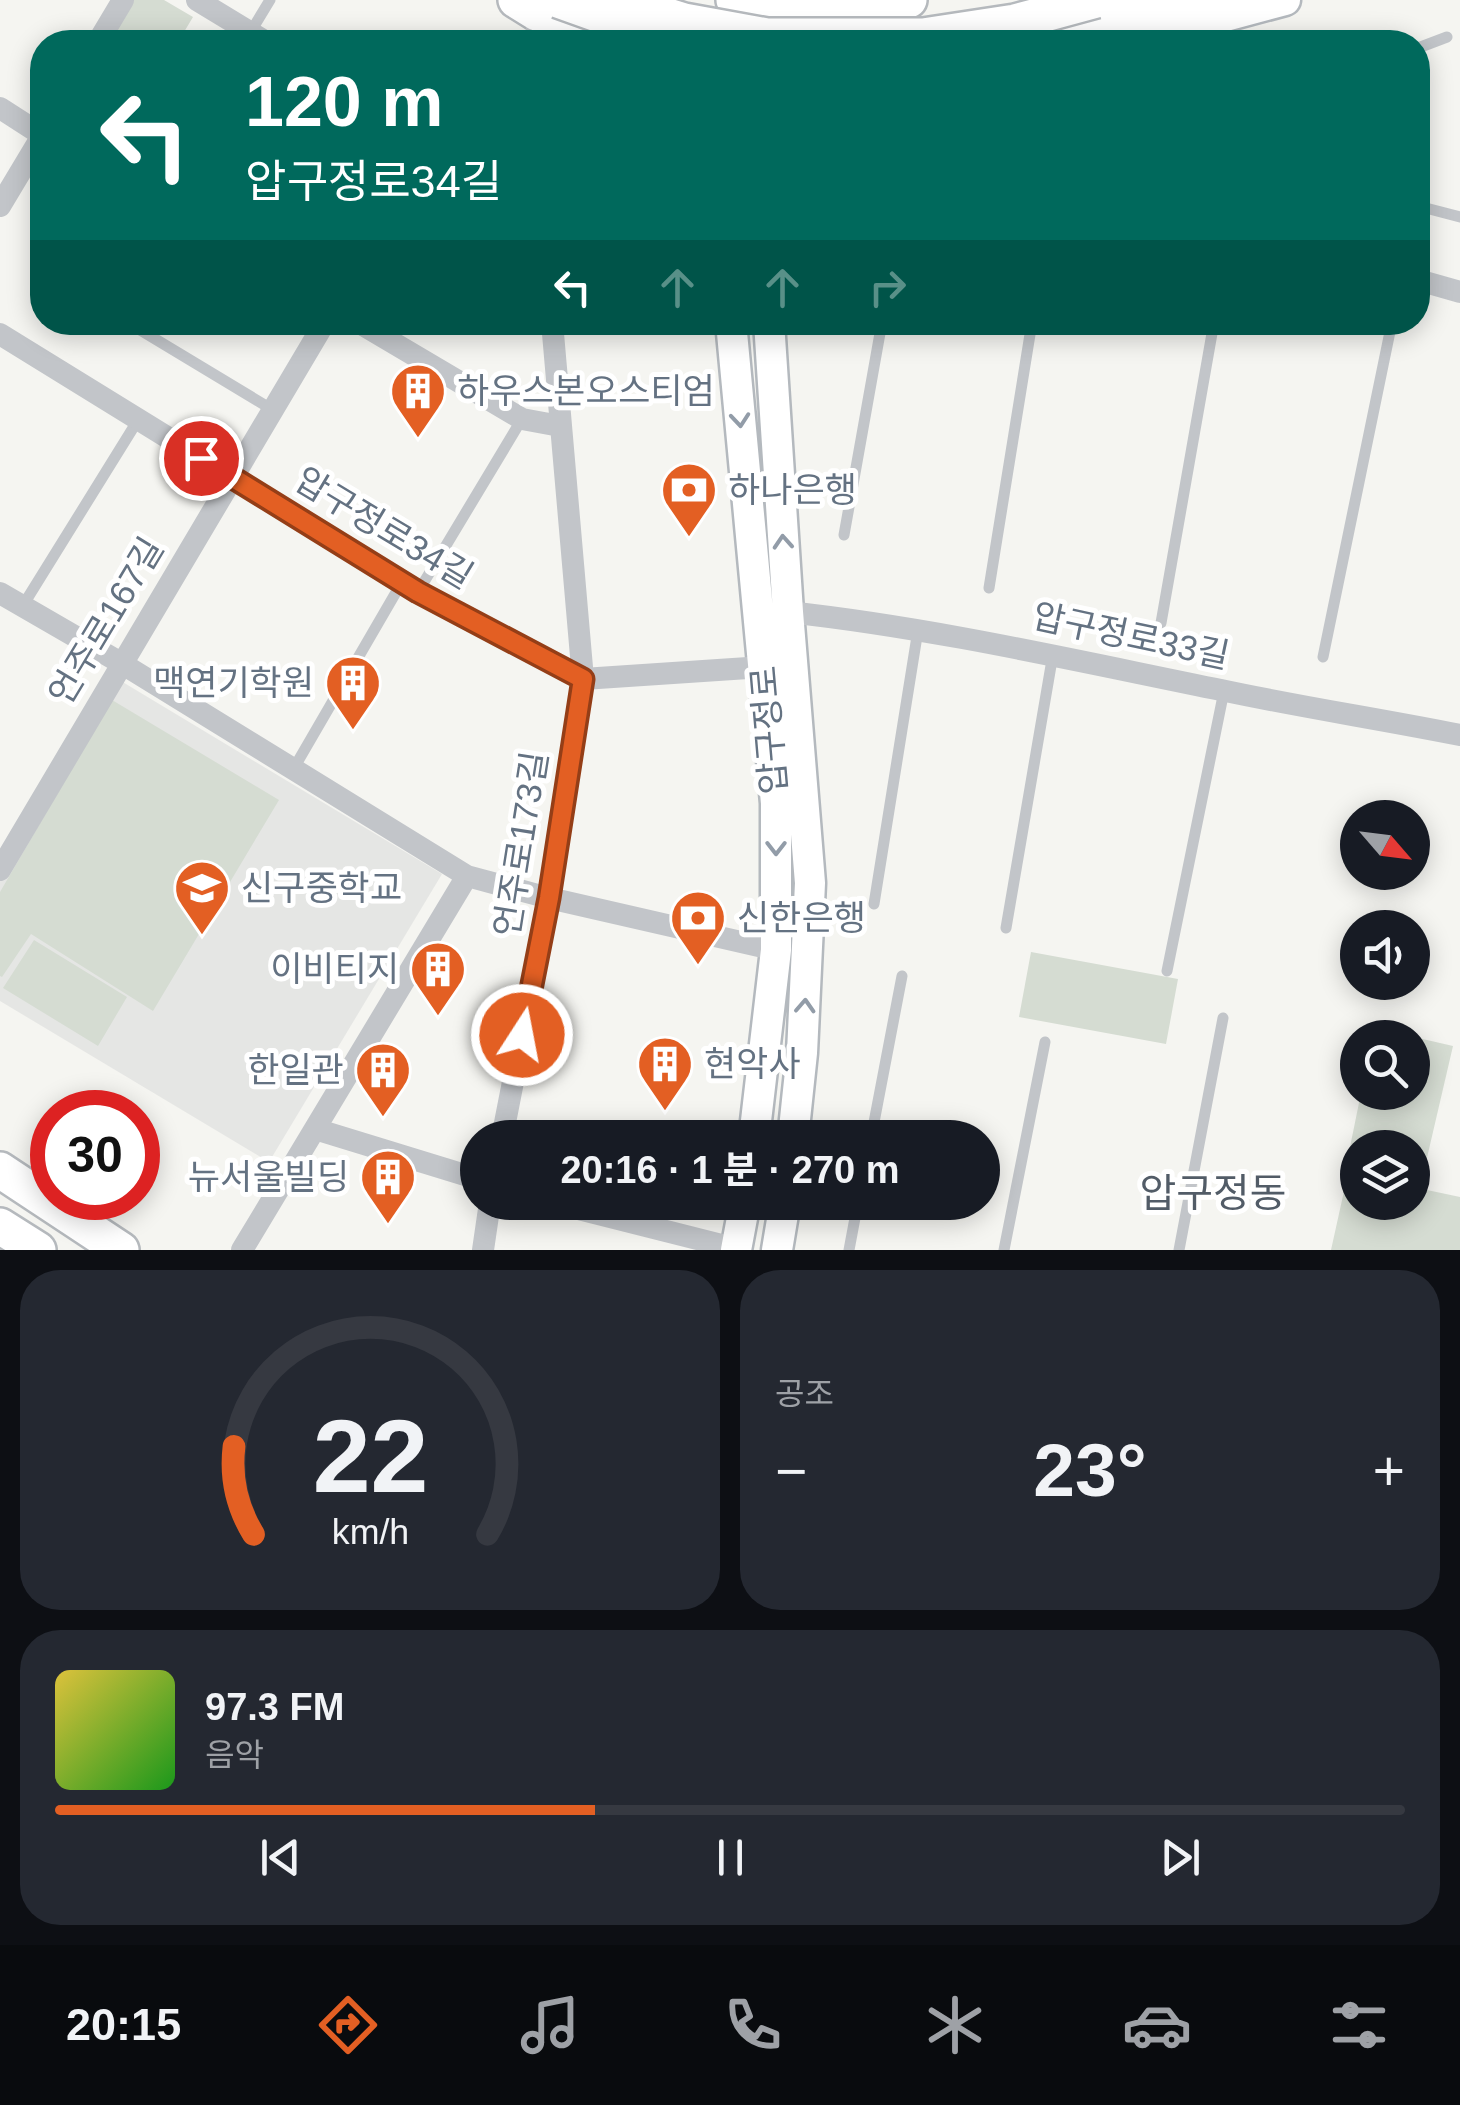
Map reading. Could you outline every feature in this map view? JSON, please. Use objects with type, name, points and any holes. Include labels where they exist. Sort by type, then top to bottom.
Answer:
[{"type":"main road","points":[[617,0],[684,21],[734,30]]},
{"type":"main road","points":[[734,0],[846,9],[909,0]]},
{"type":"main road","points":[[721,30],[734,0]]},
{"type":"main road","points":[[734,0],[745,30]]},
{"type":"main road","points":[[962,30],[1015,22],[1096,0]]},
{"type":"main road","points":[[1067,30],[1181,0]]},
{"type":"main road","points":[[1129,30],[1240,0]]},
{"type":"main road","points":[[1174,30],[1285,0]]},
{"type":"main road","points":[[532,10],[581,30]]},
{"type":"main road","points":[[532,10],[623,30]]},
{"type":"main road","name":"압구정로","points":[[732,335],[776,803],[776,950],[756,1120]]},
{"type":"main road","name":"압구정로","points":[[769,335],[810,883],[795,1120]]},
{"type":"main road","points":[[0,1170],[121,1250]]},
{"type":"main road","points":[[736,1249],[742,1220]]},
{"type":"main road","points":[[778,1250],[782,1220]]},
{"type":"main road","points":[[0,1226],[38,1250]]},
{"type":"street","points":[[105,30],[123,0]]},
{"type":"street","points":[[198,0],[245,30]]},
{"type":"street","points":[[0,108],[30,127]]},
{"type":"street","points":[[0,206],[30,155]]},
{"type":"street","points":[[1430,283],[1460,292]]},
{"type":"street","name":"압구정로34길","points":[[0,334],[410,587],[583,679]]},
{"type":"street","name":"언주로167길","points":[[0,870],[317,335]]},
{"type":"street","points":[[380,335],[522,419],[560,426]]},
{"type":"street","name":"언주로173길","points":[[506,1120],[549,898],[583,679],[553,335]]},
{"type":"street","points":[[0,593],[468,876],[776,950]]},
{"type":"street","name":"압구정로33길","points":[[788,612],[1053,654],[1460,735]]},
{"type":"street","points":[[583,679],[763,667]]},
{"type":"street","points":[[242,1250],[468,876]]},
{"type":"street","points":[[315,1129],[460,1173]]},
{"type":"street","points":[[483,1250],[487,1220]]},
{"type":"street","points":[[622,1220],[736,1249]]},
{"type":"lane","points":[[261,30],[270,0]]},
{"type":"lane","points":[[1430,43],[1447,37]]},
{"type":"lane","points":[[1430,209],[1460,217]]},
{"type":"lane","points":[[149,335],[273,410]]},
{"type":"lane","points":[[844,535],[880,335]]},
{"type":"lane","points":[[989,588],[1030,335]]},
{"type":"lane","points":[[1161,623],[1212,335]]},
{"type":"lane","points":[[1323,656],[1389,335]]},
{"type":"lane","points":[[294,768],[522,419]]},
{"type":"lane","points":[[22,606],[138,420]]},
{"type":"lane","points":[[874,904],[918,630]]},
{"type":"lane","points":[[1006,928],[1053,654]]},
{"type":"lane","points":[[1167,972],[1224,691]]},
{"type":"lane","points":[[874,1120],[902,976]]},
{"type":"lane","points":[[1178,1250],[1222,1018]]},
{"type":"lane","points":[[1004,1250],[1045,1042]]},
{"type":"lane","points":[[848,1250],[854,1220]]},
{"type":"shaded area","points":[[131,0],[164,0],[193,17],[185,30],[112,30]]},
{"type":"shaded area","name":"신구중학교","points":[[116,678],[442,874],[269,1162],[160,1097],[160,1090],[149,1090],[0,1001],[0,871]]},
{"type":"shaded area","points":[[112,700],[279,800],[153,1011],[31,934],[0,976],[0,892]]},
{"type":"shaded area","points":[[34,940],[127,997],[98,1046],[3,988]]},
{"type":"shaded area","points":[[1031,952],[1178,979],[1166,1044],[1019,1017]]},
{"type":"shaded area","points":[[1430,1041],[1453,1046],[1430,1145],[1430,1130],[1353,1130],[1358,1110],[1430,1110]]},
{"type":"shaded area","points":[[1430,1191],[1460,1197],[1460,1250],[1331,1250],[1340,1209],[1340,1220],[1430,1220]]},
{"type":"place","name":"하우스본오스티엄","points":[[418,440]]},
{"type":"place","name":"하나은행","points":[[689,539]]},
{"type":"place","name":"맥연기학원","points":[[353,732]]},
{"type":"place","name":"신구중학교","points":[[202,937]]},
{"type":"place","name":"신한은행","points":[[698,967]]},
{"type":"place","name":"이비티지","points":[[438,1018]]},
{"type":"place","name":"현악사","points":[[665,1113]]},
{"type":"place","name":"한일관","points":[[383,1119]]},
{"type":"place","name":"뉴서울빌딩","points":[[388,1226]]},
{"type":"district","name":"압구정동","points":[[1213,1193]]},
{"type":"route","points":[[201,458],[418,592],[583,679],[549,898],[522,1035]]}]
